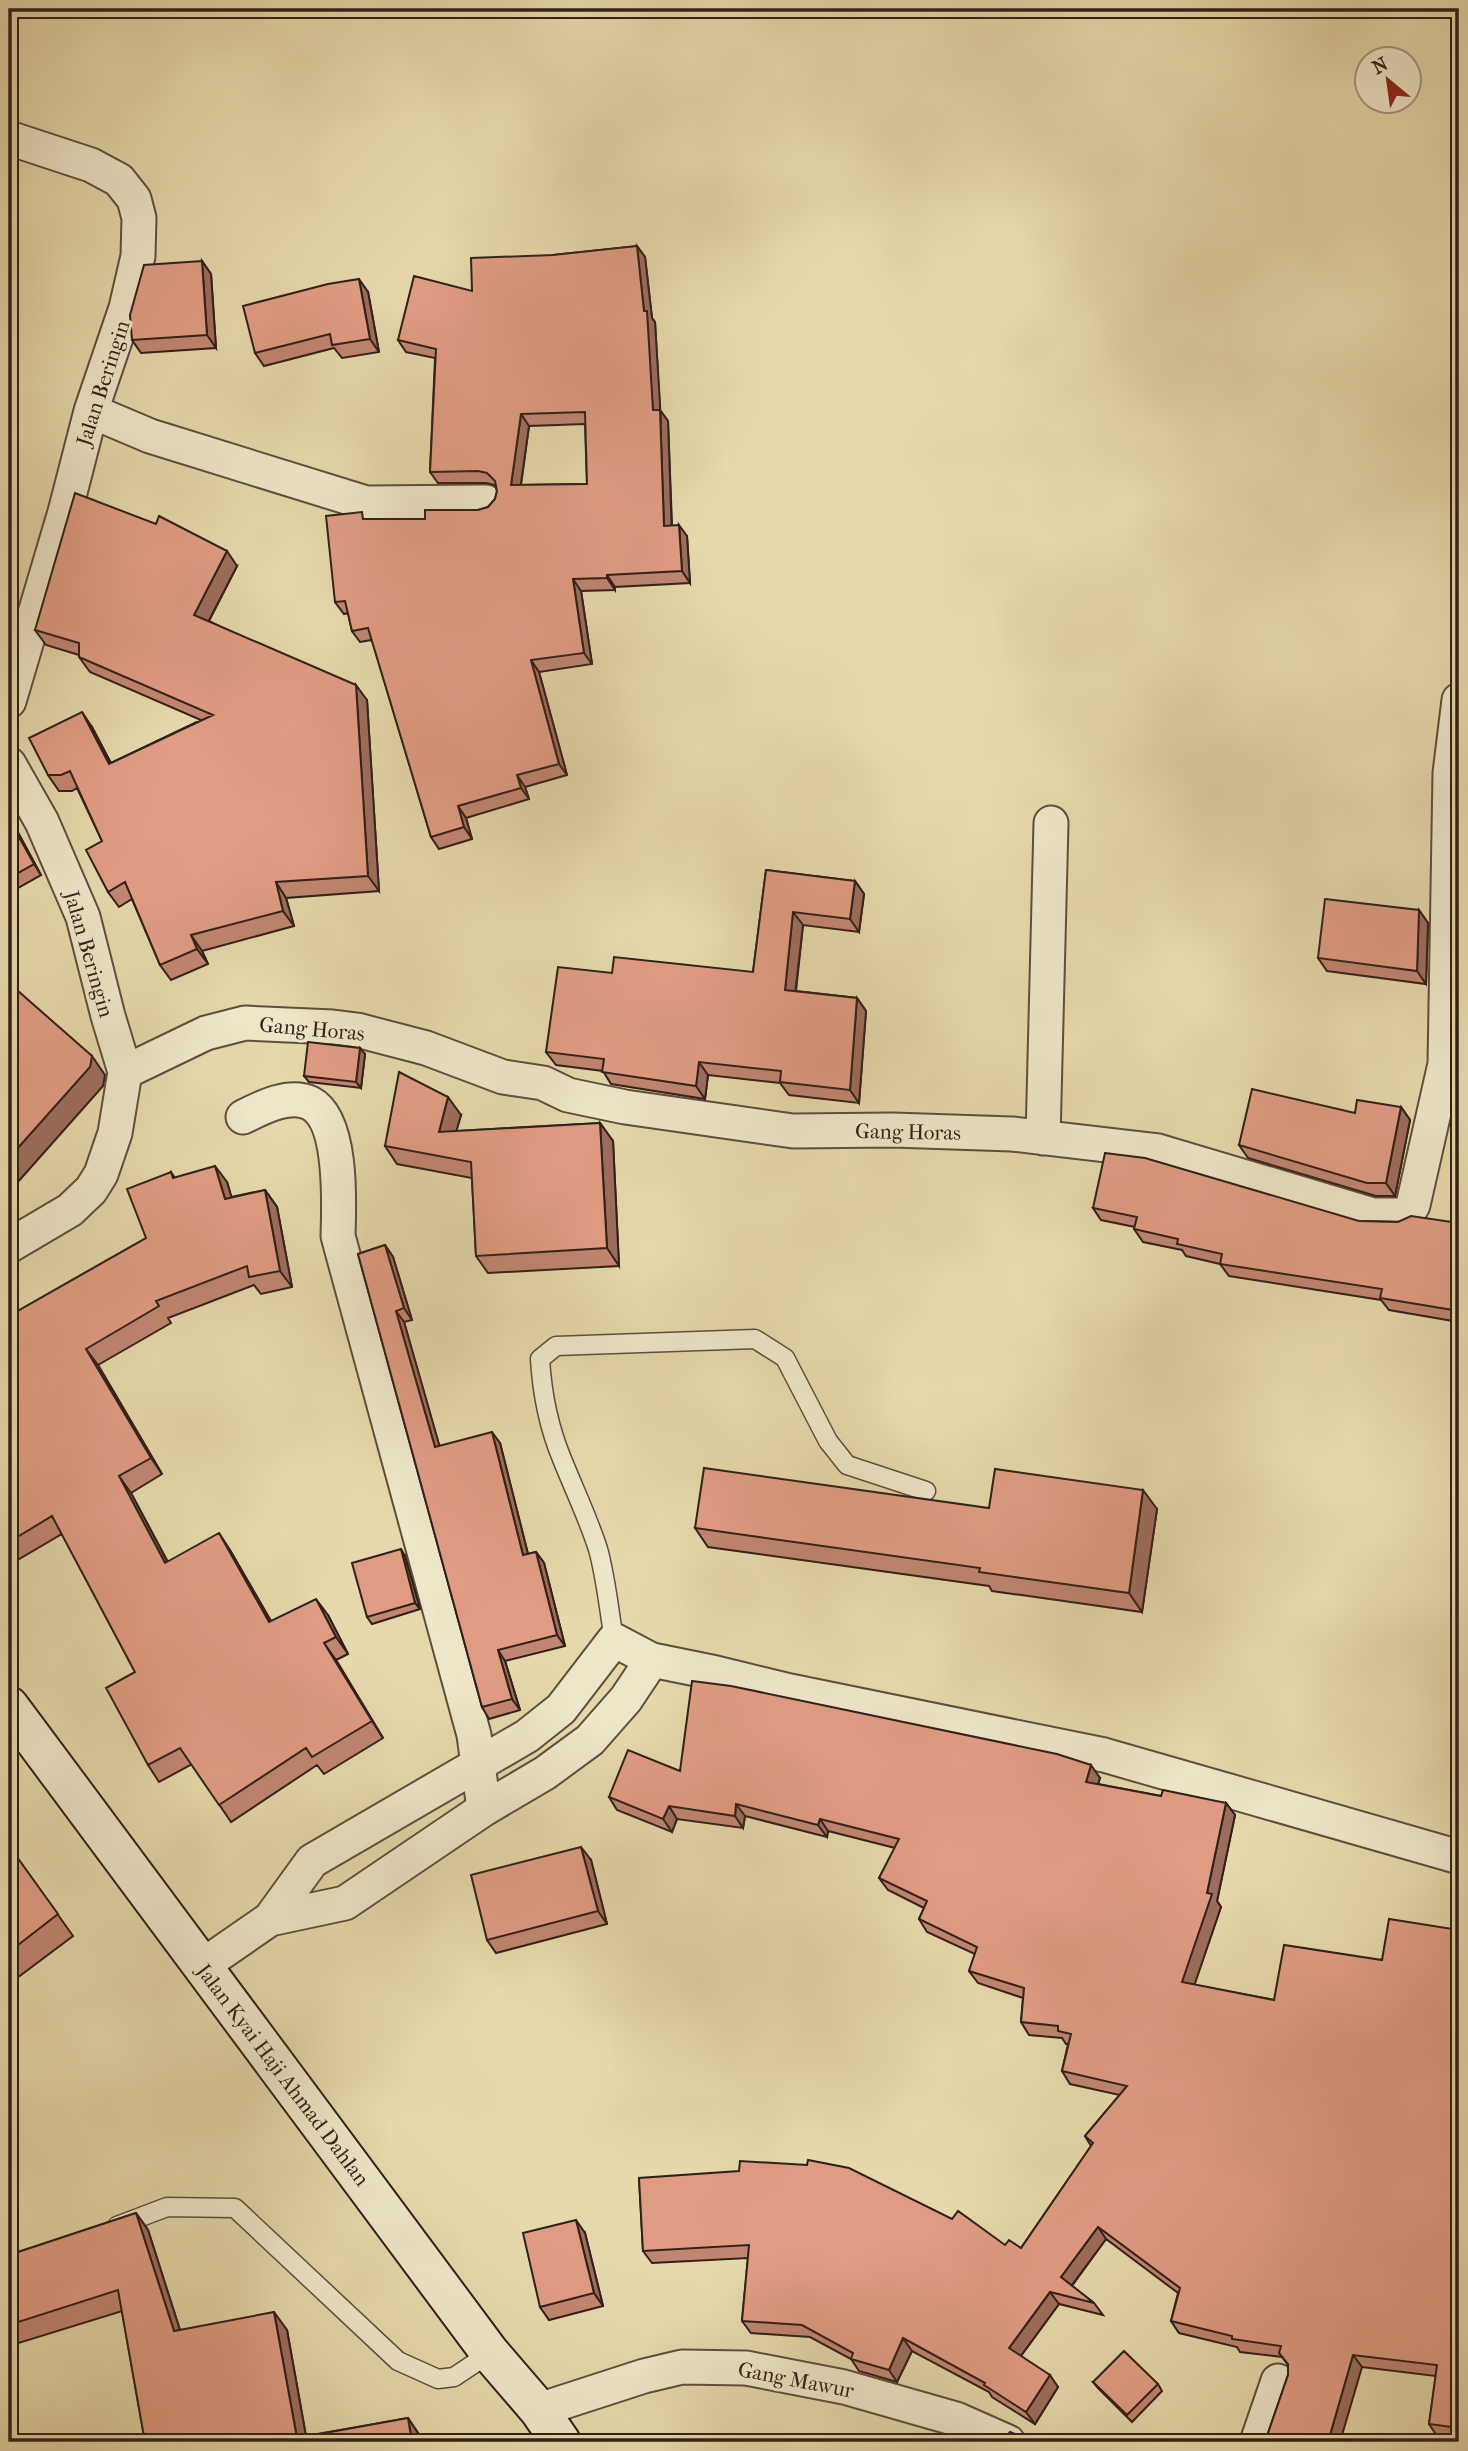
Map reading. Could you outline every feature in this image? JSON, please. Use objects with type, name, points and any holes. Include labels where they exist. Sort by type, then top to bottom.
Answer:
[{"type":"main road","name":"Jalan Kyai Haji Ahmad Dahlan","points":[[9,1706],[490,2353],[539,2410],[561,2442]]},
{"type":"street","name":"Jalan Beringin","points":[[9,138],[91,164],[119,180],[134,199],[139,218],[138,256],[126,308],[91,411],[65,513],[9,701]]},
{"type":"street","points":[[91,411],[150,436],[366,503],[486,502]]},
{"type":"street","name":"Gang Horas","points":[[125,1072],[206,1033],[245,1023],[302,1024],[357,1030],[426,1048],[503,1077],[542,1083],[568,1095],[625,1107],[793,1131],[893,1130],[1012,1134],[1158,1151],[1373,1215],[1407,1215],[1413,1205],[1445,1064],[1450,774],[1459,700]]},
{"type":"street","name":"Jalan Beringin","points":[[9,764],[42,822],[83,917],[125,1072]]},
{"type":"street","points":[[1043,1138],[1051,823]]},
{"type":"street","points":[[9,1246],[70,1210],[90,1190],[101,1174],[115,1133],[125,1072]]},
{"type":"street","points":[[243,1117],[261,1108],[289,1100],[310,1104],[325,1119],[334,1149],[339,1187],[338,1236],[474,1735],[484,1809]]},
{"type":"street","points":[[202,1966],[270,1919],[312,1861],[527,1735],[561,1709],[614,1640],[652,1660],[1104,1755],[1459,1857]]},
{"type":"street","points":[[270,1919],[345,1903],[484,1809],[545,1773],[590,1740],[626,1699],[652,1660]]},
{"type":"street","name":"Gang Mawur","points":[[539,2410],[644,2376],[682,2367],[746,2368],[844,2387],[956,2419],[1008,2442]]},
{"type":"street","points":[[1257,2442],[1278,2381]]},
{"type":"lane","points":[[614,1640],[599,1552],[581,1500],[561,1458],[541,1380],[540,1359],[556,1346],[755,1339],[785,1358],[828,1441],[847,1465],[926,1491]]},
{"type":"lane","points":[[106,2230],[167,2207],[235,2208],[398,2361],[439,2379],[454,2377],[490,2353]]},
{"type":"building","points":[[637,246],[644,311],[647,311],[653,410],[660,410],[664,526],[679,525],[682,571],[573,579],[584,653],[531,660],[559,764],[517,775],[521,788],[458,806],[464,827],[431,837],[368,628],[352,631],[345,601],[335,602],[326,516],[362,512],[363,519],[425,519],[425,510],[478,510],[488,507],[495,499],[495,481],[487,473],[430,472],[436,349],[398,340],[414,276],[472,291],[471,258],[553,255]],"holes":[[[585,412],[587,484],[511,485],[521,414]]]},
{"type":"building","points":[[202,261],[207,335],[132,340],[130,315],[144,265]]},
{"type":"building","points":[[359,279],[370,339],[332,345],[330,334],[255,353],[243,306],[328,284]]},
{"type":"building","points":[[75,493],[156,524],[159,516],[227,551],[194,615],[356,685],[368,876],[276,882],[283,911],[191,935],[197,949],[160,965],[125,882],[108,892],[86,850],[102,841],[70,771],[61,775],[48,775],[29,738],[82,712],[109,764],[213,715],[79,657],[79,643],[35,630]]},
{"type":"building","points":[[9,819],[34,864],[9,878]]},
{"type":"building","points":[[766,870],[855,881],[850,919],[793,912],[785,990],[857,998],[850,1090],[780,1082],[781,1071],[699,1062],[696,1086],[602,1072],[604,1059],[546,1052],[558,967],[612,973],[614,957],[753,972]]},
{"type":"building","points":[[1325,899],[1419,910],[1417,971],[1318,958]]},
{"type":"building","points":[[9,983],[92,1056],[90,1067],[9,1158]]},
{"type":"building","points":[[308,1042],[360,1048],[356,1082],[304,1076]]},
{"type":"building","points":[[399,1072],[448,1097],[439,1132],[600,1123],[607,1248],[476,1256],[471,1162],[385,1146]]},
{"type":"building","points":[[1252,1089],[1355,1113],[1357,1100],[1401,1107],[1386,1183],[1367,1183],[1239,1145]]},
{"type":"building","points":[[1105,1153],[1145,1158],[1359,1221],[1398,1222],[1411,1216],[1459,1223],[1459,1311],[1380,1298],[1382,1289],[1220,1264],[1222,1254],[1177,1244],[1178,1239],[1134,1229],[1137,1217],[1093,1208]]},
{"type":"building","points":[[215,1166],[225,1199],[265,1190],[280,1271],[249,1277],[247,1266],[156,1301],[159,1306],[86,1349],[151,1458],[119,1476],[165,1563],[219,1533],[269,1622],[316,1599],[336,1637],[324,1643],[372,1721],[312,1757],[306,1748],[219,1805],[180,1748],[148,1765],[106,1688],[135,1672],[52,1516],[9,1542],[9,1316],[146,1238],[127,1189],[171,1172],[173,1178]]},
{"type":"building","points":[[385,1245],[404,1308],[396,1311],[435,1447],[492,1432],[523,1555],[536,1552],[557,1635],[498,1650],[512,1699],[482,1707],[358,1254]]},
{"type":"building","points":[[704,1468],[989,1508],[995,1469],[1143,1490],[1129,1593],[979,1572],[980,1568],[695,1528]]},
{"type":"building","points":[[401,1549],[415,1603],[367,1617],[352,1563]]},
{"type":"building","points":[[692,1681],[731,1686],[1057,1754],[1091,1765],[1086,1782],[1161,1796],[1163,1790],[1226,1803],[1207,1893],[1212,1894],[1182,1982],[1274,2000],[1284,1945],[1382,1960],[1389,1919],[1459,1930],[1459,2428],[1429,2424],[1437,2365],[1353,2355],[1328,2442],[1262,2442],[1267,2436],[1288,2375],[1288,2364],[1279,2353],[1281,2346],[1232,2339],[1232,2336],[1171,2321],[1180,2288],[1098,2227],[1061,2277],[1094,2303],[1050,2292],[1009,2348],[1050,2375],[1026,2412],[984,2385],[985,2383],[903,2338],[889,2370],[851,2359],[853,2353],[802,2325],[742,2321],[749,2245],[643,2251],[639,2178],[739,2171],[740,2161],[807,2165],[808,2160],[849,2168],[952,2219],[958,2211],[1005,2245],[1009,2240],[1021,2248],[1093,2143],[1085,2136],[1127,2086],[1062,2071],[1071,2034],[1058,2031],[1058,2026],[1021,2022],[1024,1988],[969,1971],[977,1947],[919,1919],[927,1901],[879,1878],[899,1839],[820,1819],[818,1825],[736,1804],[735,1816],[669,1806],[663,1819],[609,1797],[628,1750],[680,1771]]},
{"type":"building","points":[[9,1846],[58,1914],[9,1952]]},
{"type":"building","points":[[581,1847],[598,1911],[487,1940],[471,1875]]},
{"type":"building","points":[[136,2213],[174,2331],[274,2312],[297,2438],[408,2418],[412,2442],[145,2442],[118,2290],[9,2325],[9,2255]]},
{"type":"building","points":[[576,2220],[594,2293],[540,2307],[523,2233]]},
{"type":"building","points":[[1124,2351],[1158,2384],[1127,2415],[1093,2382]]},
{"type":"building","points":[[1010,2432],[1023,2437],[1021,2442],[982,2442],[984,2439],[997,2441]]}]
